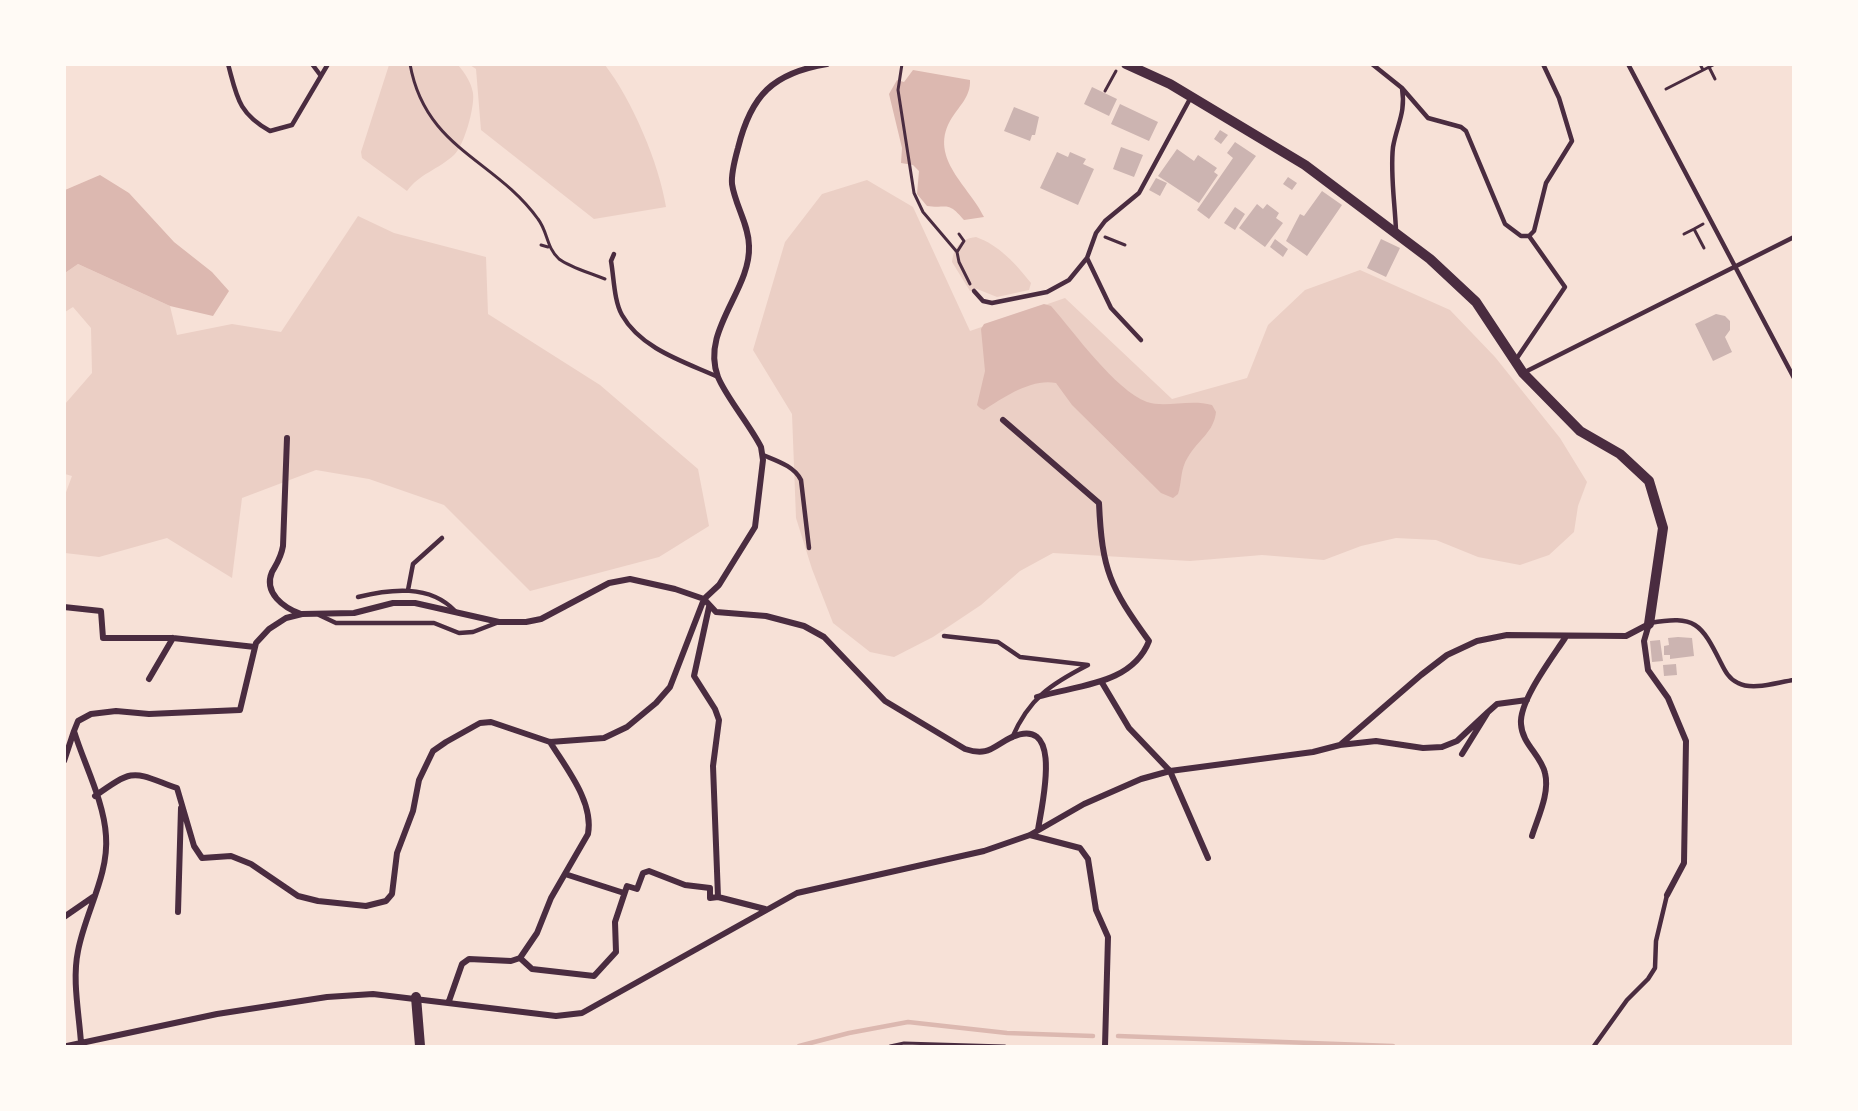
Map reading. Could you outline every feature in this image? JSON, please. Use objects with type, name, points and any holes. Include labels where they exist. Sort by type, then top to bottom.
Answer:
[{"type":"street","points":[[96,796],[126,775],[139,774],[177,788],[194,846],[202,858],[231,856],[251,864],[298,896],[318,902],[366,906],[386,901],[392,894],[397,853],[413,811],[419,780],[433,751],[480,723],[491,722],[550,742],[604,738],[627,728],[656,703],[670,687],[704,599],[719,585],[755,527],[763,455],[752,428],[718,377],[715,354],[719,334],[749,262],[750,244],[732,184],[743,127],[765,91],[777,81],[800,69],[827,64]]},
{"type":"street","points":[[1126,64],[1191,97],[1305,165],[1430,258],[1476,302],[1523,373],[1580,431],[1620,454],[1650,481],[1663,528],[1649,624],[1644,641],[1648,670],[1668,698],[1686,741],[1684,863],[1667,895]]},
{"type":"street","points":[[1003,420],[1099,503],[1101,538],[1107,572],[1118,597],[1149,641],[1135,664],[1118,676],[1037,697]]},
{"type":"street","points":[[287,438],[283,546],[281,560],[272,573],[271,585],[276,598],[285,609],[302,614]]},
{"type":"street","points":[[64,762],[78,721],[91,714],[116,711],[149,714],[240,710],[255,647],[269,629],[286,618],[302,614],[354,613],[393,603],[415,603],[499,622],[541,619],[609,583],[630,579],[675,589],[704,599],[716,612],[766,616],[804,626],[824,637],[885,701],[965,749],[978,753],[989,751],[1023,734],[1033,735],[1046,752],[1047,769],[1038,830]]},
{"type":"street","points":[[64,607],[101,611],[103,638],[173,638],[255,647]]},
{"type":"street","points":[[709,607],[694,676],[715,709],[719,720],[713,766],[718,897]]},
{"type":"street","points":[[1340,745],[1447,656],[1477,642],[1507,635],[1564,638],[1626,636],[1649,624]]},
{"type":"street","points":[[149,679],[173,638]]},
{"type":"street","points":[[1533,836],[1546,791],[1545,771],[1524,738],[1520,723],[1528,700],[1564,638]]},
{"type":"street","points":[[1101,681],[1129,728],[1170,771],[1208,858]]},
{"type":"street","points":[[67,1047],[217,1014],[327,997],[374,994],[449,1001],[555,1016],[582,1013],[609,1000],[765,909],[797,893],[984,851],[1030,835],[1084,804],[1141,779],[1170,771],[1313,752],[1340,745],[1376,741],[1424,748],[1442,747],[1457,741],[1497,704],[1528,700]]},
{"type":"street","points":[[1462,754],[1488,712]]},
{"type":"street","points":[[74,731],[107,837],[106,855],[75,968],[81,1043]]},
{"type":"street","points":[[449,1001],[462,964],[469,959],[511,961],[520,958],[537,933],[551,898],[588,834],[590,825],[584,801],[550,742]]},
{"type":"street","points":[[178,912],[181,800]]},
{"type":"street","points":[[1030,835],[1080,848],[1089,858],[1096,910],[1108,937],[1105,1047]]},
{"type":"street","points":[[520,958],[532,969],[594,976],[616,952],[615,922],[627,886],[637,889],[643,873],[649,871],[685,885],[710,888],[710,898],[718,897],[765,909]]},
{"type":"street","points":[[565,874],[624,893]]},
{"type":"street","points":[[64,917],[93,897]]},
{"type":"street","points":[[416,997],[420,1047]]},
{"type":"lane","points":[[312,64],[321,76]]},
{"type":"lane","points":[[229,65],[240,106],[251,120],[270,131],[292,125],[328,64]]},
{"type":"lane","points":[[1372,64],[1402,88],[1428,118],[1461,127],[1466,131],[1505,224],[1521,236],[1529,236],[1534,231],[1546,183],[1572,141],[1559,98],[1543,64]]},
{"type":"lane","points":[[1628,64],[1794,378]]},
{"type":"lane","points":[[1397,233],[1392,166],[1394,145],[1403,110],[1402,88]]},
{"type":"lane","points":[[974,291],[983,301],[992,303],[1047,292],[1070,280],[1087,258],[1096,233],[1105,221],[1140,193],[1191,97]]},
{"type":"lane","points":[[1515,361],[1565,287],[1529,236]]},
{"type":"lane","points":[[1523,373],[1794,237]]},
{"type":"lane","points":[[614,254],[611,261],[621,314],[634,330],[654,347],[718,377]]},
{"type":"lane","points":[[1087,258],[1111,308],[1141,340]]},
{"type":"lane","points":[[763,455],[785,465],[797,473],[801,480],[809,548]]},
{"type":"lane","points":[[408,590],[413,564],[442,538]]},
{"type":"lane","points":[[358,597],[408,590],[446,601],[455,611]]},
{"type":"lane","points":[[316,614],[336,624],[434,623],[459,633],[473,632],[499,622]]},
{"type":"lane","points":[[1649,624],[1669,620],[1691,621],[1700,627],[1726,674],[1738,684],[1752,686],[1794,680]]},
{"type":"lane","points":[[944,636],[998,642],[1020,657],[1088,665],[1053,683],[1037,697],[1019,721],[1012,738]]},
{"type":"lane","points":[[1594,1047],[1627,1000],[1648,979],[1655,968],[1656,941],[1667,895]]},
{"type":"path","points":[[410,64],[434,121],[459,149],[506,183],[540,220],[548,247],[561,260],[615,283]]},
{"type":"path","points":[[1700,64],[1703,70]]},
{"type":"path","points":[[1666,89],[1715,64]]},
{"type":"path","points":[[902,65],[898,90],[914,193],[923,212],[957,252],[959,262],[974,291]]},
{"type":"path","points":[[1709,68],[1715,79]]},
{"type":"path","points":[[1105,91],[1116,72]]},
{"type":"path","points":[[1684,234],[1710,220]]},
{"type":"path","points":[[1694,229],[1704,248]]},
{"type":"path","points":[[1096,233],[1125,245]]},
{"type":"path","points":[[957,252],[964,241],[959,234]]},
{"type":"path","points":[[541,245],[548,247]]},
{"type":"path","points":[[890,1047],[904,1043],[1005,1047]]},
{"type":"shaded area","points":[[389,65],[458,65],[471,85],[473,93],[468,126],[458,150],[448,160],[417,180],[407,191],[362,158],[361,152]]},
{"type":"shaded area","points":[[470,65],[605,65],[625,96],[643,133],[657,171],[666,207],[594,219],[481,130],[476,69]]},
{"type":"shaded area","points":[[913,70],[970,80],[966,97],[950,121],[945,135],[944,148],[954,172],[984,217],[964,220],[950,208],[927,206],[917,194],[919,171],[913,165],[901,163],[902,148],[889,94],[897,80],[904,82]]},
{"type":"shaded area","points":[[100,175],[129,193],[174,242],[212,272],[229,291],[213,316],[170,306],[78,264],[65,273],[65,190]]},
{"type":"shaded area","points":[[867,180],[913,207],[970,331],[1065,298],[1172,399],[1247,378],[1268,325],[1305,290],[1360,270],[1450,310],[1495,357],[1560,438],[1587,482],[1578,506],[1574,532],[1549,555],[1520,565],[1478,557],[1436,540],[1396,538],[1361,546],[1324,560],[1262,555],[1190,561],[1053,553],[1020,571],[981,605],[933,637],[894,657],[870,652],[833,623],[812,569],[796,518],[792,414],[753,350],[785,242],[822,194]]},
{"type":"shaded area","points":[[358,216],[394,233],[486,257],[488,314],[600,385],[698,469],[709,526],[659,557],[530,591],[444,505],[369,479],[316,470],[242,498],[232,578],[167,538],[99,557],[65,553],[65,495],[72,476],[65,474],[65,404],[92,373],[91,328],[73,307],[65,312],[65,273],[78,264],[170,306],[177,335],[232,324],[281,332]]},
{"type":"shaded area","points":[[976,237],[1000,250],[1013,262],[1031,283],[1029,290],[997,297],[977,289],[970,291],[952,262],[954,252],[959,245]]},
{"type":"shaded area","points":[[1044,304],[1051,306],[1109,373],[1135,395],[1154,404],[1204,403],[1212,405],[1216,412],[1215,419],[1185,462],[1178,494],[1173,498],[1161,493],[1072,405],[1056,383],[1037,383],[1028,386],[1009,394],[984,410],[977,405],[985,371],[981,329],[984,324]]},
{"type":"building","points":[[1092,87],[1117,99],[1109,116],[1084,104]]},
{"type":"building","points":[[1120,104],[1158,122],[1149,141],[1111,124]]},
{"type":"building","points":[[1014,107],[1039,117],[1035,135],[1032,135],[1030,141],[1004,131]]},
{"type":"building","points":[[1220,130],[1228,135],[1221,144],[1214,139]]},
{"type":"building","points":[[1235,142],[1256,156],[1209,219],[1197,210],[1233,158],[1227,153]]},
{"type":"building","points":[[1121,147],[1143,155],[1134,177],[1113,169]]},
{"type":"building","points":[[1177,149],[1194,161],[1198,155],[1217,168],[1214,172],[1218,175],[1199,203],[1158,176]]},
{"type":"building","points":[[1057,152],[1068,157],[1070,152],[1086,159],[1083,164],[1094,169],[1078,205],[1040,188]]},
{"type":"building","points":[[1288,177],[1297,183],[1292,190],[1283,184]]},
{"type":"building","points":[[1156,178],[1167,183],[1160,196],[1149,190]]},
{"type":"building","points":[[1322,191],[1342,205],[1307,256],[1286,241],[1300,214],[1304,216]]},
{"type":"building","points":[[1257,204],[1263,209],[1267,204],[1279,213],[1276,218],[1283,223],[1265,247],[1239,228]]},
{"type":"building","points":[[1235,207],[1245,214],[1235,230],[1224,223]]},
{"type":"building","points":[[1275,239],[1288,249],[1283,257],[1270,247]]},
{"type":"building","points":[[1381,239],[1400,248],[1386,277],[1367,268]]},
{"type":"building","points":[[1716,314],[1725,316],[1730,321],[1730,330],[1725,337],[1732,352],[1713,361],[1695,324]]},
{"type":"building","points":[[1668,638],[1692,638],[1694,656],[1670,659],[1670,655],[1664,655],[1664,646],[1669,645]]},
{"type":"building","points":[[1660,640],[1663,661],[1652,662],[1650,641]]},
{"type":"building","points":[[1676,664],[1677,675],[1664,676],[1663,665]]},
{"type":"waterway","points":[[799,1046],[849,1033],[908,1022],[1007,1033],[1093,1036]]},
{"type":"waterway","points":[[1118,1036],[1393,1046]]}]
